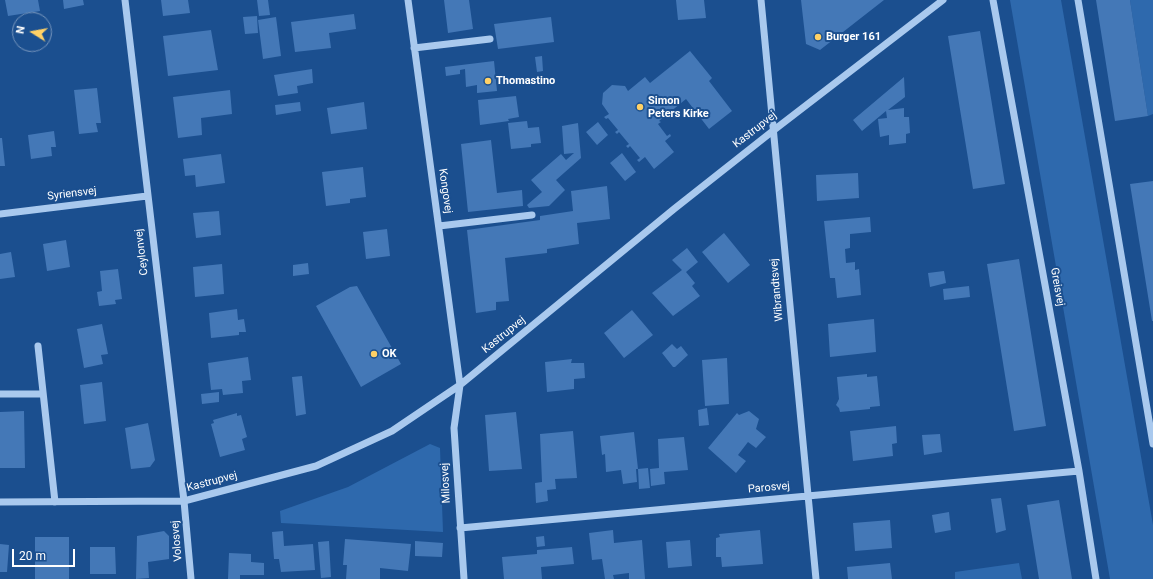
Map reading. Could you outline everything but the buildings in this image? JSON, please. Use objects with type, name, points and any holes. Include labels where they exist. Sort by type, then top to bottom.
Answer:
[{"type":"street","name":"Ceylonvej","points":[[124,0],[184,501]]},
{"type":"street","name":"Kongovej","points":[[408,0],[460,385]]},
{"type":"street","name":"Wibrandtsvej","points":[[761,0],[816,579]]},
{"type":"street","name":"Kastrupvej","points":[[0,502],[184,501],[316,466],[392,431],[460,385],[674,209],[943,0]]},
{"type":"street","name":"Greisvej","points":[[993,0],[1079,471],[1096,579]]},
{"type":"street","points":[[1078,0],[1153,444]]},
{"type":"street","points":[[414,48],[490,39]]},
{"type":"street","name":"Syriensvej","points":[[0,214],[147,196]]},
{"type":"street","points":[[439,226],[532,216]]},
{"type":"street","points":[[38,346],[55,502]]},
{"type":"street","name":"Milosvej","points":[[460,385],[454,428],[464,579]]},
{"type":"street","points":[[0,394],[43,394]]},
{"type":"street","name":"Parosvej","points":[[460,528],[1079,471]]},
{"type":"street","name":"Volosvej","points":[[184,501],[191,579]]},
{"type":"shaded area","points":[[1010,0],[1061,0],[1153,525],[1153,579],[1110,579]]},
{"type":"shaded area","points":[[1130,0],[1153,0],[1153,114],[1148,116]]},
{"type":"shaded area","points":[[430,444],[440,448],[443,532],[281,523],[280,511],[348,487]]},
{"type":"shaded area","points":[[1019,563],[1022,579],[955,579],[955,572]]},
{"type":"place","name":"Burger 161","points":[[818,37]]},
{"type":"place","name":"Thomastino","points":[[488,81]]},
{"type":"place","name":"Simon Peters Kirke","points":[[640,107]]},
{"type":"place","name":"OK","points":[[374,354]]}]
